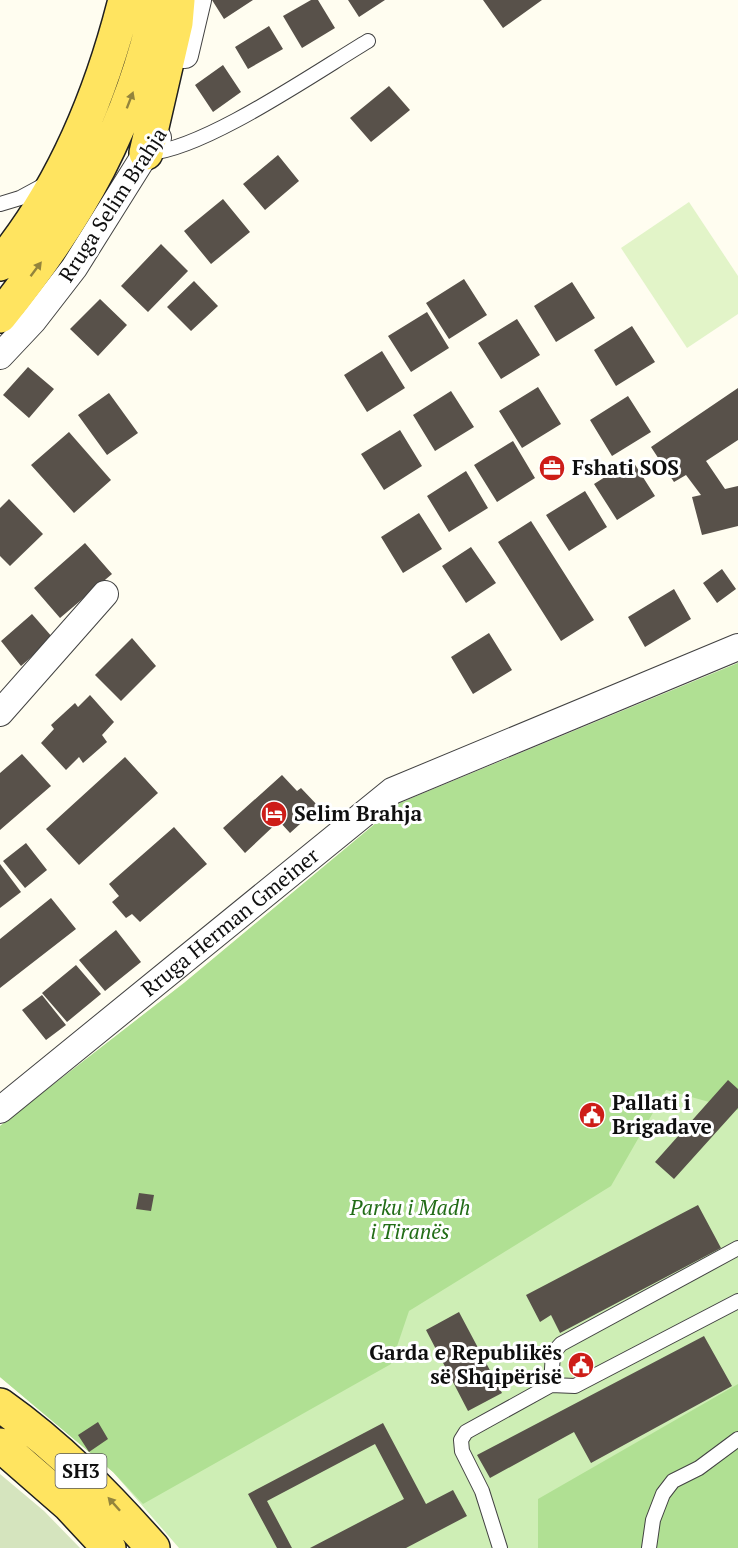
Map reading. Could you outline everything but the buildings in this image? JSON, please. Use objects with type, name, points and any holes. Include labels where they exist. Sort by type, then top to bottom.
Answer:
[{"type":"main road","points":[[0,264],[60,173],[93,106],[112,50],[125,0]]},
{"type":"main road","name":"Rruga Selim Brahja","points":[[0,315],[56,242],[103,164],[140,74],[158,0]]},
{"type":"main road","points":[[146,153],[176,23],[178,0]]},
{"type":"main road","name":"SH3","points":[[0,1405],[33,1429],[99,1487],[153,1548]]},
{"type":"main road","name":"SH3","points":[[0,1445],[69,1505],[109,1548]]},
{"type":"street","name":"Rruga Selim Brahja","points":[[0,356],[33,321],[74,268],[168,121],[198,0]]},
{"type":"street","points":[[0,713],[105,594]]},
{"type":"street","name":"Rruga Herman Gmeiner","points":[[0,1110],[392,791],[738,647]]},
{"type":"lane","points":[[146,153],[158,152],[188,142],[227,125],[368,41]]},
{"type":"lane","points":[[0,204],[20,198],[60,173]]},
{"type":"lane","points":[[551,1385],[553,1353],[561,1344],[738,1248]]},
{"type":"lane","points":[[500,1548],[482,1491],[462,1451],[461,1440],[466,1432],[551,1385],[575,1386],[738,1301]]},
{"type":"lane","points":[[649,1548],[653,1520],[663,1494],[673,1481],[699,1468],[738,1439]]},
{"type":"green space","points":[[689,202],[738,276],[738,314],[687,348],[621,248]]},
{"type":"green space","name":"Parku i Madh i Tiranës","points":[[738,663],[738,1548],[179,1548],[113,1472],[0,1377],[0,1126],[184,983],[400,803]]},
{"type":"green space","name":"Parku i Madh i Tiranës","points":[[738,663],[738,1110],[666,1090],[611,1186],[409,1311],[391,1364],[143,1504],[113,1472],[0,1377],[0,1126],[184,983],[400,803]]},
{"type":"green space","points":[[738,1384],[738,1548],[538,1548],[538,1499]]},
{"type":"green space","points":[[0,1474],[44,1511],[80,1548],[0,1548]]},
{"type":"place","name":"Fshati SOS","points":[[552,468]]},
{"type":"place","name":"Selim Brahja","points":[[274,814]]},
{"type":"place","name":"Pallati i Brigadave","points":[[592,1115]]},
{"type":"place","name":"Garda e Republikës së Shqipërisë","points":[[581,1365]]}]
